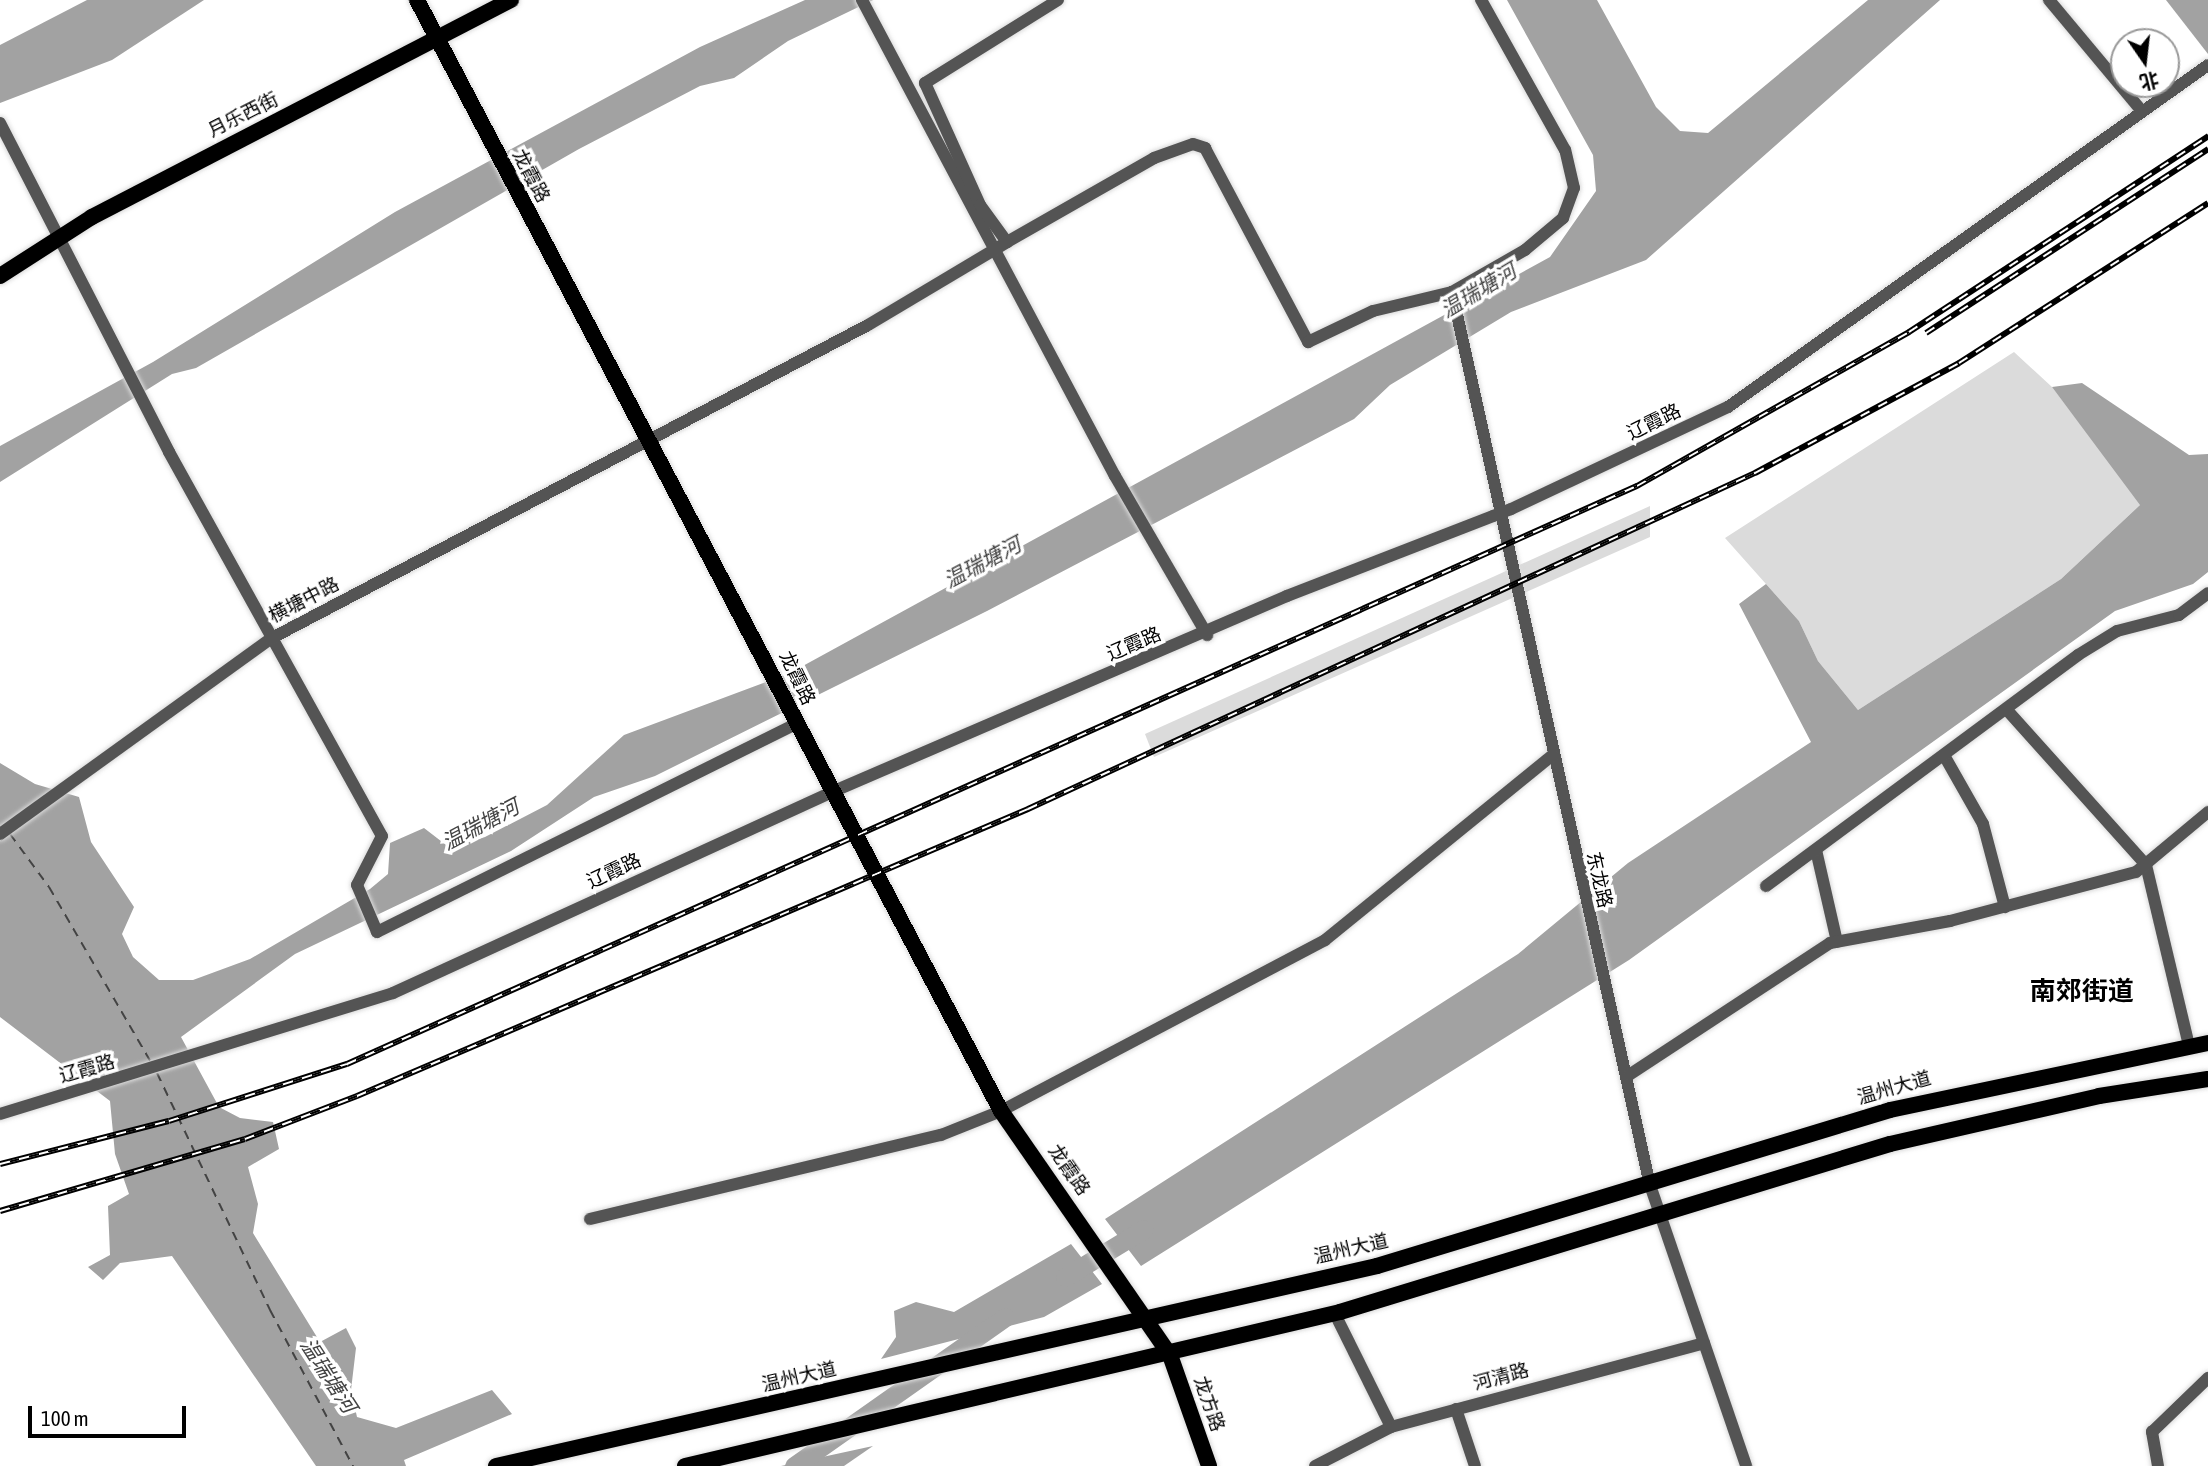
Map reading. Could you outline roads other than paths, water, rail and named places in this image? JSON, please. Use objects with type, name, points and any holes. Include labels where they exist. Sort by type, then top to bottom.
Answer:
[{"type":"main road","name":"龙霞路","points":[[417,0],[521,203],[650,439],[759,646],[796,724],[1001,1111],[1148,1318],[1170,1355]]},
{"type":"main road","name":"月乐西街","points":[[0,276],[57,239],[511,0]]},
{"type":"main road","name":"温州大道","points":[[496,1466],[849,1388],[1441,1249],[1948,1094],[2208,1043]]},
{"type":"main road","points":[[685,1466],[941,1409],[1335,1314],[1890,1144],[2099,1096],[2208,1079]]},
{"type":"main road","name":"龙方路","points":[[1170,1355],[1209,1466]]},
{"type":"street","points":[[862,0],[993,251],[1115,476],[1207,635]]},
{"type":"street","points":[[1007,242],[980,205],[925,83],[1058,0]]},
{"type":"street","points":[[1453,296],[1525,250],[1563,218],[1574,188],[1564,150],[1481,0]]},
{"type":"street","points":[[2049,0],[2141,110]]},
{"type":"street","name":"辽霞路","points":[[0,1114],[393,993],[832,792],[1207,635],[1287,596],[1511,509],[1728,407],[2141,110],[2208,65]]},
{"type":"street","points":[[0,123],[57,239],[270,639],[383,836],[358,890],[377,932],[796,724]]},
{"type":"street","name":"横塘中路","points":[[0,834],[84,776],[148,722],[270,639],[868,325],[1154,158],[1193,144],[1205,148],[1308,342],[1373,311],[1453,296]]},
{"type":"street","name":"东龙路","points":[[1453,296],[1583,898],[1629,1075],[1650,1185],[1746,1466]]},
{"type":"street","points":[[1766,886],[2116,631],[2179,615],[2208,593]]},
{"type":"street","points":[[2007,709],[2146,865],[2189,1046]]},
{"type":"street","points":[[590,1219],[941,1135],[1001,1111],[1325,940],[1553,755]]},
{"type":"street","points":[[1945,757],[1983,824],[2005,906]]},
{"type":"street","points":[[1629,1075],[1838,942],[2005,906],[2146,865],[2208,812]]},
{"type":"street","points":[[1816,850],[1838,942]]},
{"type":"street","points":[[1335,1314],[1391,1427]]},
{"type":"street","name":"河清路","points":[[1315,1466],[1391,1427],[1704,1343]]},
{"type":"street","points":[[2158,1466],[2152,1432],[2208,1378]]},
{"type":"street","points":[[1456,1409],[1475,1466]]},
{"type":"water","points":[[87,0],[204,0],[112,60],[0,103],[0,45]]},
{"type":"water","points":[[805,0],[873,0],[788,41],[734,78],[700,86],[579,149],[196,368],[172,374],[0,482],[0,446],[153,362],[395,212],[700,47]]},
{"type":"water","name":"温瑞塘河","points":[[1507,0],[1597,0],[1656,107],[1680,131],[1708,133],[1868,0],[1940,0],[1646,260],[1511,312],[1390,385],[1354,419],[987,611],[655,776],[594,797],[511,851],[295,954],[181,1037],[219,1107],[240,1118],[273,1122],[279,1149],[248,1167],[258,1204],[253,1233],[320,1342],[346,1328],[356,1348],[351,1390],[357,1417],[396,1428],[492,1390],[512,1414],[404,1460],[406,1466],[316,1466],[172,1256],[120,1263],[103,1280],[88,1267],[110,1255],[108,1206],[129,1194],[115,1154],[110,1101],[0,1017],[0,763],[35,784],[79,797],[91,842],[134,907],[122,934],[133,957],[159,980],[193,980],[250,959],[370,889],[388,874],[390,843],[424,828],[450,848],[485,837],[547,805],[624,735],[790,673],[1550,257],[1596,191],[1593,155]]},
{"type":"water","points":[[2166,0],[2208,0],[2208,54]]},
{"type":"water","points":[[2082,383],[2189,455],[2208,454],[2208,572],[2193,584],[2115,611],[1629,960],[1141,1266],[1105,1219],[1518,954],[1628,863],[1811,742],[1739,604],[1766,584],[1799,621],[1818,661],[1858,710],[2061,579],[2140,505],[2052,387]]},
{"type":"water","points":[[1071,1244],[1102,1284],[1044,1317],[881,1359],[896,1337],[894,1311],[916,1302],[954,1312]]},
{"type":"water","points":[[873,1446],[844,1466],[781,1466]]},
{"type":"waterway","points":[[1065,1277],[1144,1229]]},
{"type":"waterway","points":[[794,1466],[1005,1317]]},
{"type":"railway","points":[[0,1164],[169,1121],[347,1064],[1637,486],[1909,332],[2208,136]]},
{"type":"railway","points":[[1926,333],[2208,149]]},
{"type":"railway","points":[[0,1211],[245,1139],[357,1096],[1028,809],[1755,473],[1959,363],[2208,203]]},
{"type":"district","name":"南郊街道","points":[[2082,992]]}]
